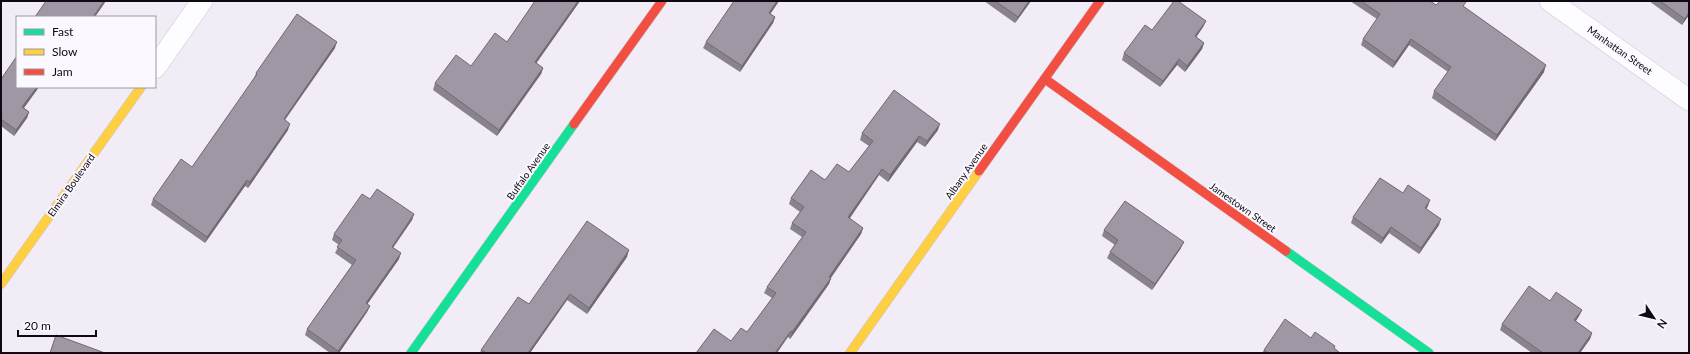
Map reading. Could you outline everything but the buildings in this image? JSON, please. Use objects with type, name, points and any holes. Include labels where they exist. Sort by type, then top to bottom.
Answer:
[{"type":"street","points":[[156,67],[202,1]]},
{"type":"street","name":"Buffalo Avenue","points":[[411,353],[662,1]]},
{"type":"street","name":"Albany Avenue","points":[[850,353],[1100,1]]},
{"type":"street","name":"Manhattan Street","points":[[1550,1],[1689,100]]},
{"type":"street","name":"Jamestown Street","points":[[1044,79],[1429,353]]},
{"type":"street","name":"Elmira Boulevard","points":[[1,284],[140,88]]},
{"type":"traffic: fast","points":[[411,353],[574,124]]},
{"type":"traffic: fast","points":[[1286,251],[1429,353]]},
{"type":"traffic: slow","points":[[1,284],[140,88]]},
{"type":"traffic: slow","points":[[850,353],[979,171]]},
{"type":"traffic: jam","points":[[574,124],[662,1]]},
{"type":"traffic: jam","points":[[979,171],[1100,1]]},
{"type":"traffic: jam","points":[[1045,79],[1286,251]]}]
